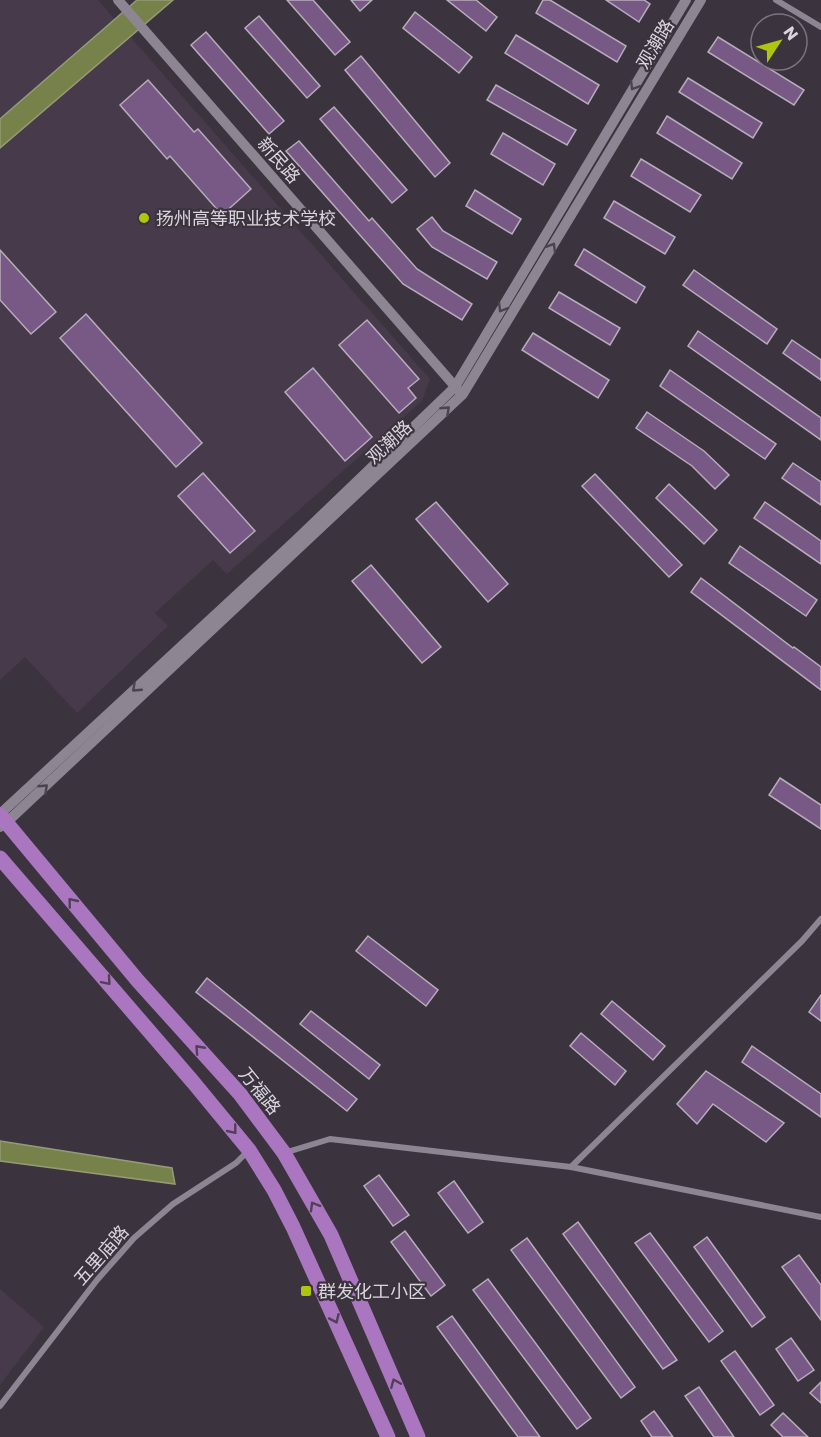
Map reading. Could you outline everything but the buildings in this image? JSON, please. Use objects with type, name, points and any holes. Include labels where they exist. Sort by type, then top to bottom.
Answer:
[{"type":"main road","name":"万福路","points":[[2,820],[138,981],[240,1094],[284,1153],[331,1234],[418,1437]]},
{"type":"main road","points":[[0,858],[249,1150],[274,1190],[293,1227],[387,1437]]},
{"type":"street","name":"新民路","points":[[118,0],[459,390]]},
{"type":"street","name":"观潮路","points":[[459,390],[686,0]]},
{"type":"street","name":"观潮路","points":[[2,820],[459,390],[701,0]]},
{"type":"street","points":[[776,0],[821,27]]},
{"type":"street","points":[[571,1167],[802,941],[821,919]]},
{"type":"street","points":[[284,1153],[330,1139],[571,1167],[821,1217]]},
{"type":"street","name":"五里庙路","points":[[0,1406],[98,1280],[134,1238],[173,1204],[236,1163],[249,1150]]},
{"type":"shaded area","name":"扬州高等职业技术学校","points":[[0,0],[98,0],[430,379],[422,401],[227,574],[213,560],[155,613],[168,626],[77,713],[25,657],[0,680]]},
{"type":"shaded area","points":[[137,0],[173,0],[0,148],[0,119]]},
{"type":"shaded area","points":[[0,1141],[172,1168],[175,1184],[0,1161]]},
{"type":"shaded area","points":[[0,1289],[44,1327],[0,1385]]},
{"type":"place","name":"扬州高等职业技术学校","points":[[144,218]]},
{"type":"place","name":"群发化工小区","points":[[306,1291]]}]
